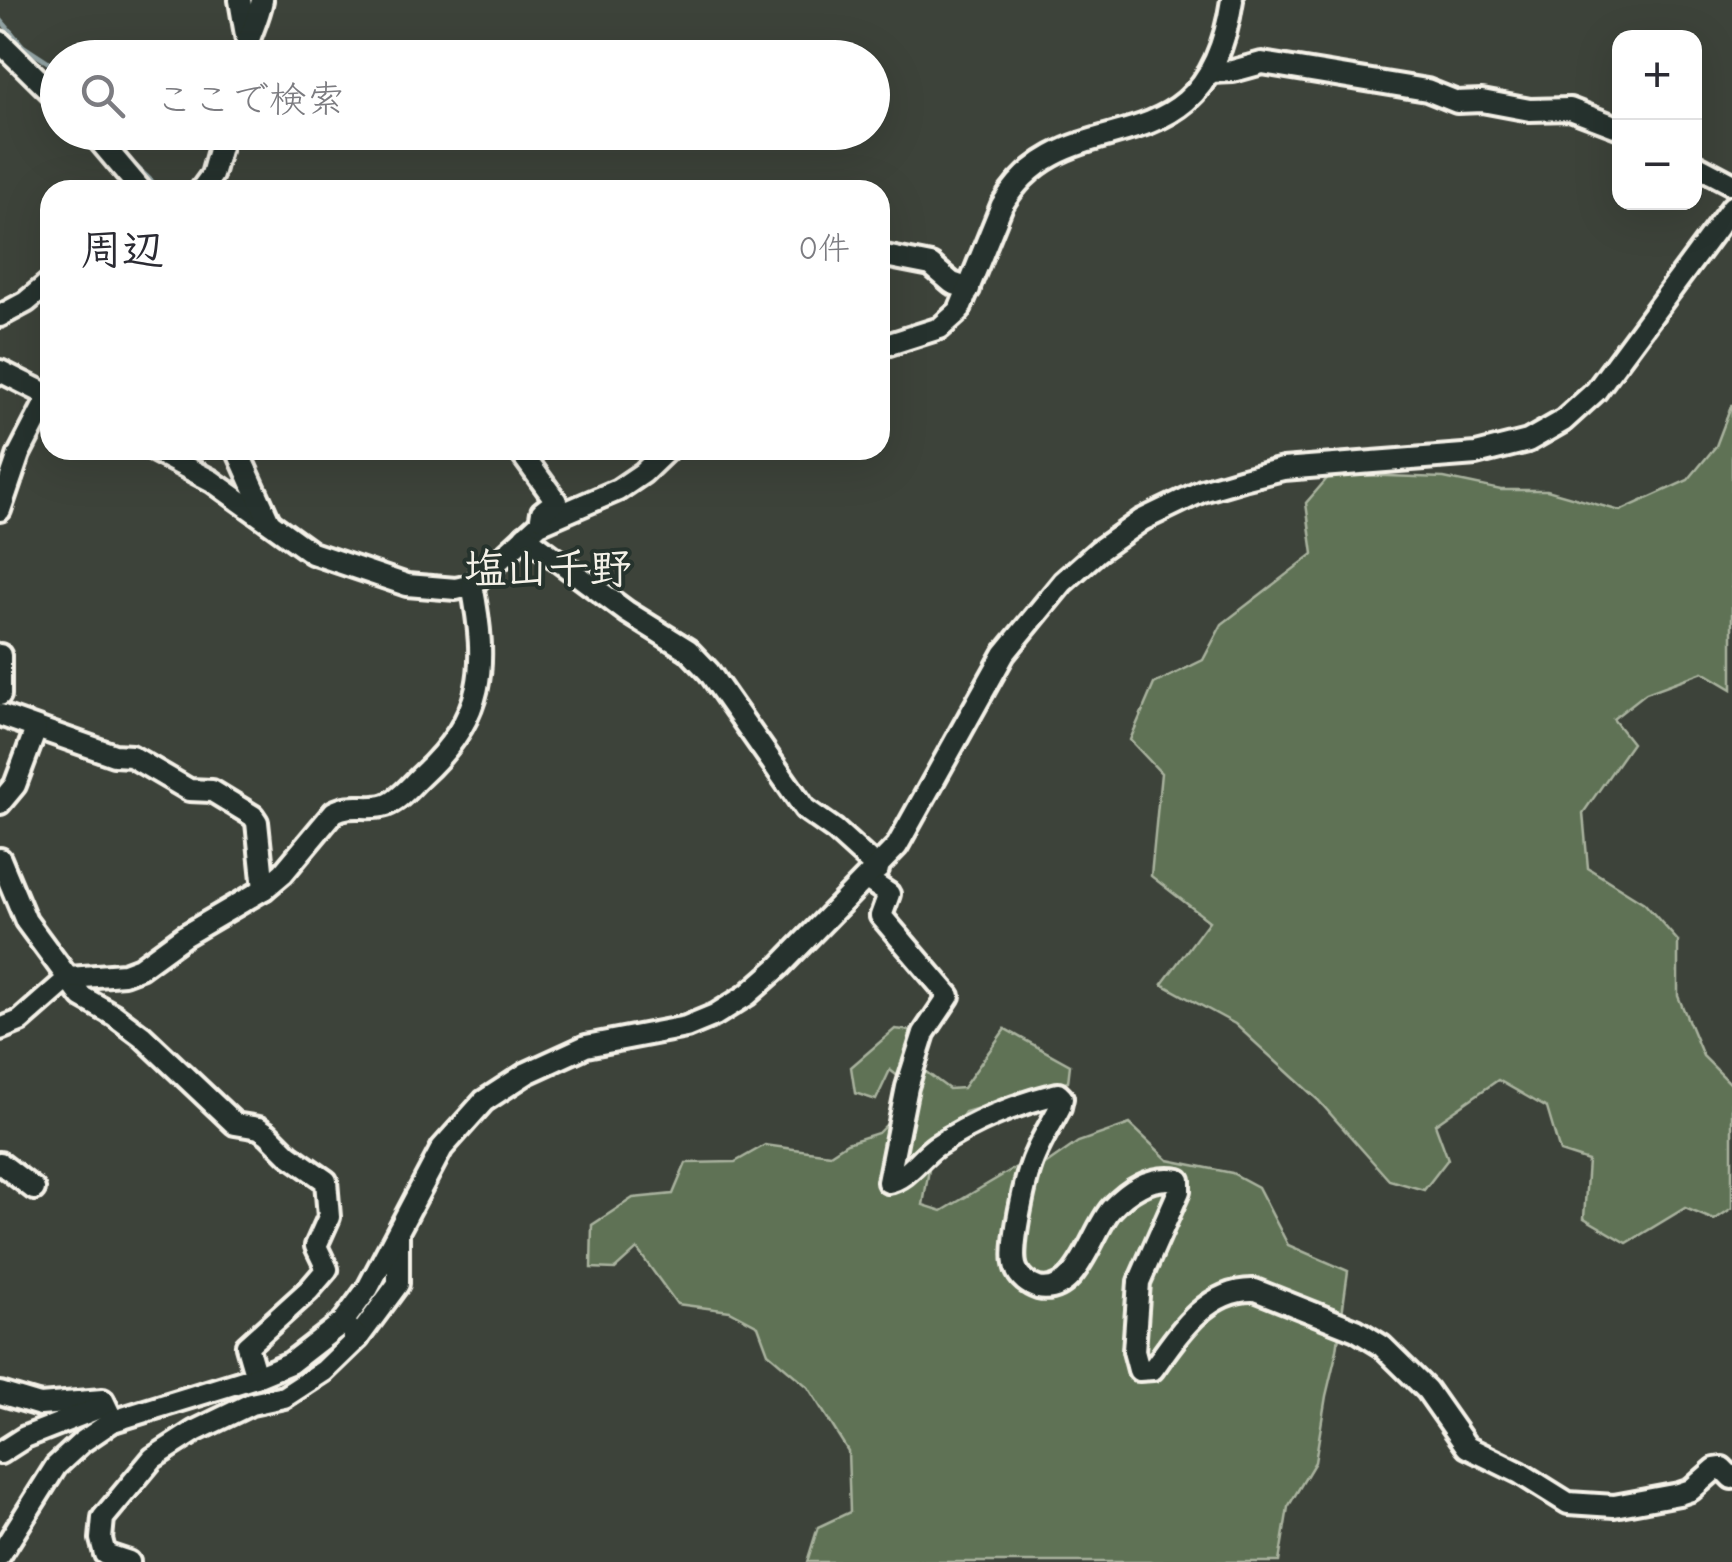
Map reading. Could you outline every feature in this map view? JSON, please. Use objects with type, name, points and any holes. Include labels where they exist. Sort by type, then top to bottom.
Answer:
[{"type":"street","points":[[240,0],[244,40]]},
{"type":"street","points":[[250,40],[258,23],[262,0]]},
{"type":"street","points":[[890,343],[948,323],[959,311],[1002,205],[1034,168],[1076,144],[1167,116],[1192,99],[1211,72],[1232,0]]},
{"type":"street","points":[[0,42],[40,81]]},
{"type":"street","points":[[1211,72],[1262,63],[1428,90],[1457,102],[1482,101],[1530,110],[1570,109],[1612,125]]},
{"type":"street","points":[[107,150],[133,180]]},
{"type":"street","points":[[209,180],[219,150]]},
{"type":"street","points":[[1702,168],[1732,184]]},
{"type":"street","points":[[0,1454],[26,1436],[256,1377],[290,1363],[342,1322],[368,1288],[442,1148],[484,1101],[527,1072],[586,1046],[686,1027],[715,1015],[780,966],[873,874],[914,818],[1004,654],[1063,582],[1098,551],[1142,520],[1202,491],[1243,479],[1282,470],[1476,454],[1528,441],[1563,421],[1596,392],[1732,207]]},
{"type":"street","points":[[890,257],[931,266],[952,283],[969,290]]},
{"type":"street","points":[[0,316],[40,290]]},
{"type":"street","points":[[0,370],[40,391]]},
{"type":"street","points":[[0,510],[19,454],[40,413]]},
{"type":"street","points":[[172,460],[212,481],[312,554],[407,585],[456,589],[472,585],[532,530],[618,490],[657,460]]},
{"type":"street","points":[[242,460],[270,523]]},
{"type":"street","points":[[526,460],[556,501],[542,512],[532,530]]},
{"type":"street","points":[[532,530],[627,612],[688,650],[708,672],[805,809],[835,830],[888,894],[881,916],[949,996],[924,1033],[907,1087],[888,1182],[900,1180],[933,1148],[964,1129],[1058,1094],[1062,1098],[1060,1107],[1033,1158],[1013,1251],[1016,1269],[1026,1282],[1050,1289],[1062,1284],[1090,1250],[1112,1208],[1148,1181],[1164,1177],[1180,1180],[1139,1282],[1134,1351],[1139,1370],[1153,1369],[1190,1321],[1222,1295],[1255,1290],[1356,1330],[1382,1346],[1427,1390],[1467,1447],[1568,1503],[1614,1506],[1679,1494],[1691,1490],[1715,1469],[1722,1468],[1732,1478]]},
{"type":"street","points":[[0,1029],[20,1021],[69,978],[124,974],[140,968],[184,936],[264,889],[283,874],[334,812],[345,806],[383,806],[396,800],[462,730],[480,665],[481,632],[472,585]]},
{"type":"street","points":[[0,655],[0,695]]},
{"type":"street","points":[[0,715],[114,755],[131,756],[188,790],[212,791],[253,816],[257,822],[264,889]]},
{"type":"street","points":[[0,803],[14,785],[36,729]]},
{"type":"street","points":[[0,859],[26,922],[82,997],[142,1036],[235,1124],[268,1134],[289,1155],[326,1181],[328,1217],[316,1246],[328,1269],[248,1346],[256,1377]]},
{"type":"street","points":[[0,1164],[34,1189]]},
{"type":"street","points":[[129,1562],[105,1554],[100,1539],[103,1518],[152,1458],[195,1431],[251,1404],[284,1398],[324,1371],[358,1338],[398,1284],[398,1232]]},
{"type":"street","points":[[342,1322],[358,1338]]},
{"type":"street","points":[[0,1394],[40,1405],[102,1400],[109,1413]]},
{"type":"street","points":[[0,1556],[56,1466],[109,1413]]},
{"type":"green space","points":[[1732,404],[1732,689],[1703,672],[1646,693],[1613,719],[1632,743],[1583,813],[1588,868],[1644,903],[1678,941],[1678,996],[1703,1056],[1732,1085],[1732,1208],[1714,1220],[1685,1208],[1627,1243],[1584,1218],[1588,1161],[1560,1152],[1547,1108],[1498,1080],[1435,1124],[1448,1159],[1424,1190],[1389,1180],[1318,1100],[1235,1024],[1162,984],[1209,921],[1151,876],[1161,773],[1130,740],[1154,684],[1203,660],[1222,624],[1313,554],[1306,503],[1331,474],[1444,478],[1501,490],[1547,490],[1620,511],[1688,480],[1716,446]]},
{"type":"green space","points":[[895,1029],[912,1031],[926,1072],[949,1089],[963,1088],[1005,1029],[1070,1065],[1068,1082],[965,1112],[930,1163],[923,1205],[942,1211],[1018,1166],[1045,1165],[1078,1142],[1130,1124],[1168,1160],[1232,1173],[1258,1187],[1288,1245],[1348,1271],[1315,1462],[1288,1507],[1279,1562],[807,1562],[818,1527],[850,1512],[848,1451],[808,1387],[768,1353],[758,1326],[730,1311],[677,1304],[637,1249],[615,1269],[591,1268],[592,1225],[633,1198],[673,1194],[686,1163],[735,1162],[765,1145],[830,1154],[847,1143],[878,1133],[918,1092],[890,1070],[876,1100],[855,1093],[851,1067]]},
{"type":"waterway","points":[[0,19],[23,46],[40,57]]},
{"type":"waterway","points":[[123,154],[150,180]]},
{"type":"district","name":"塩山千野","points":[[548,569]]}]
